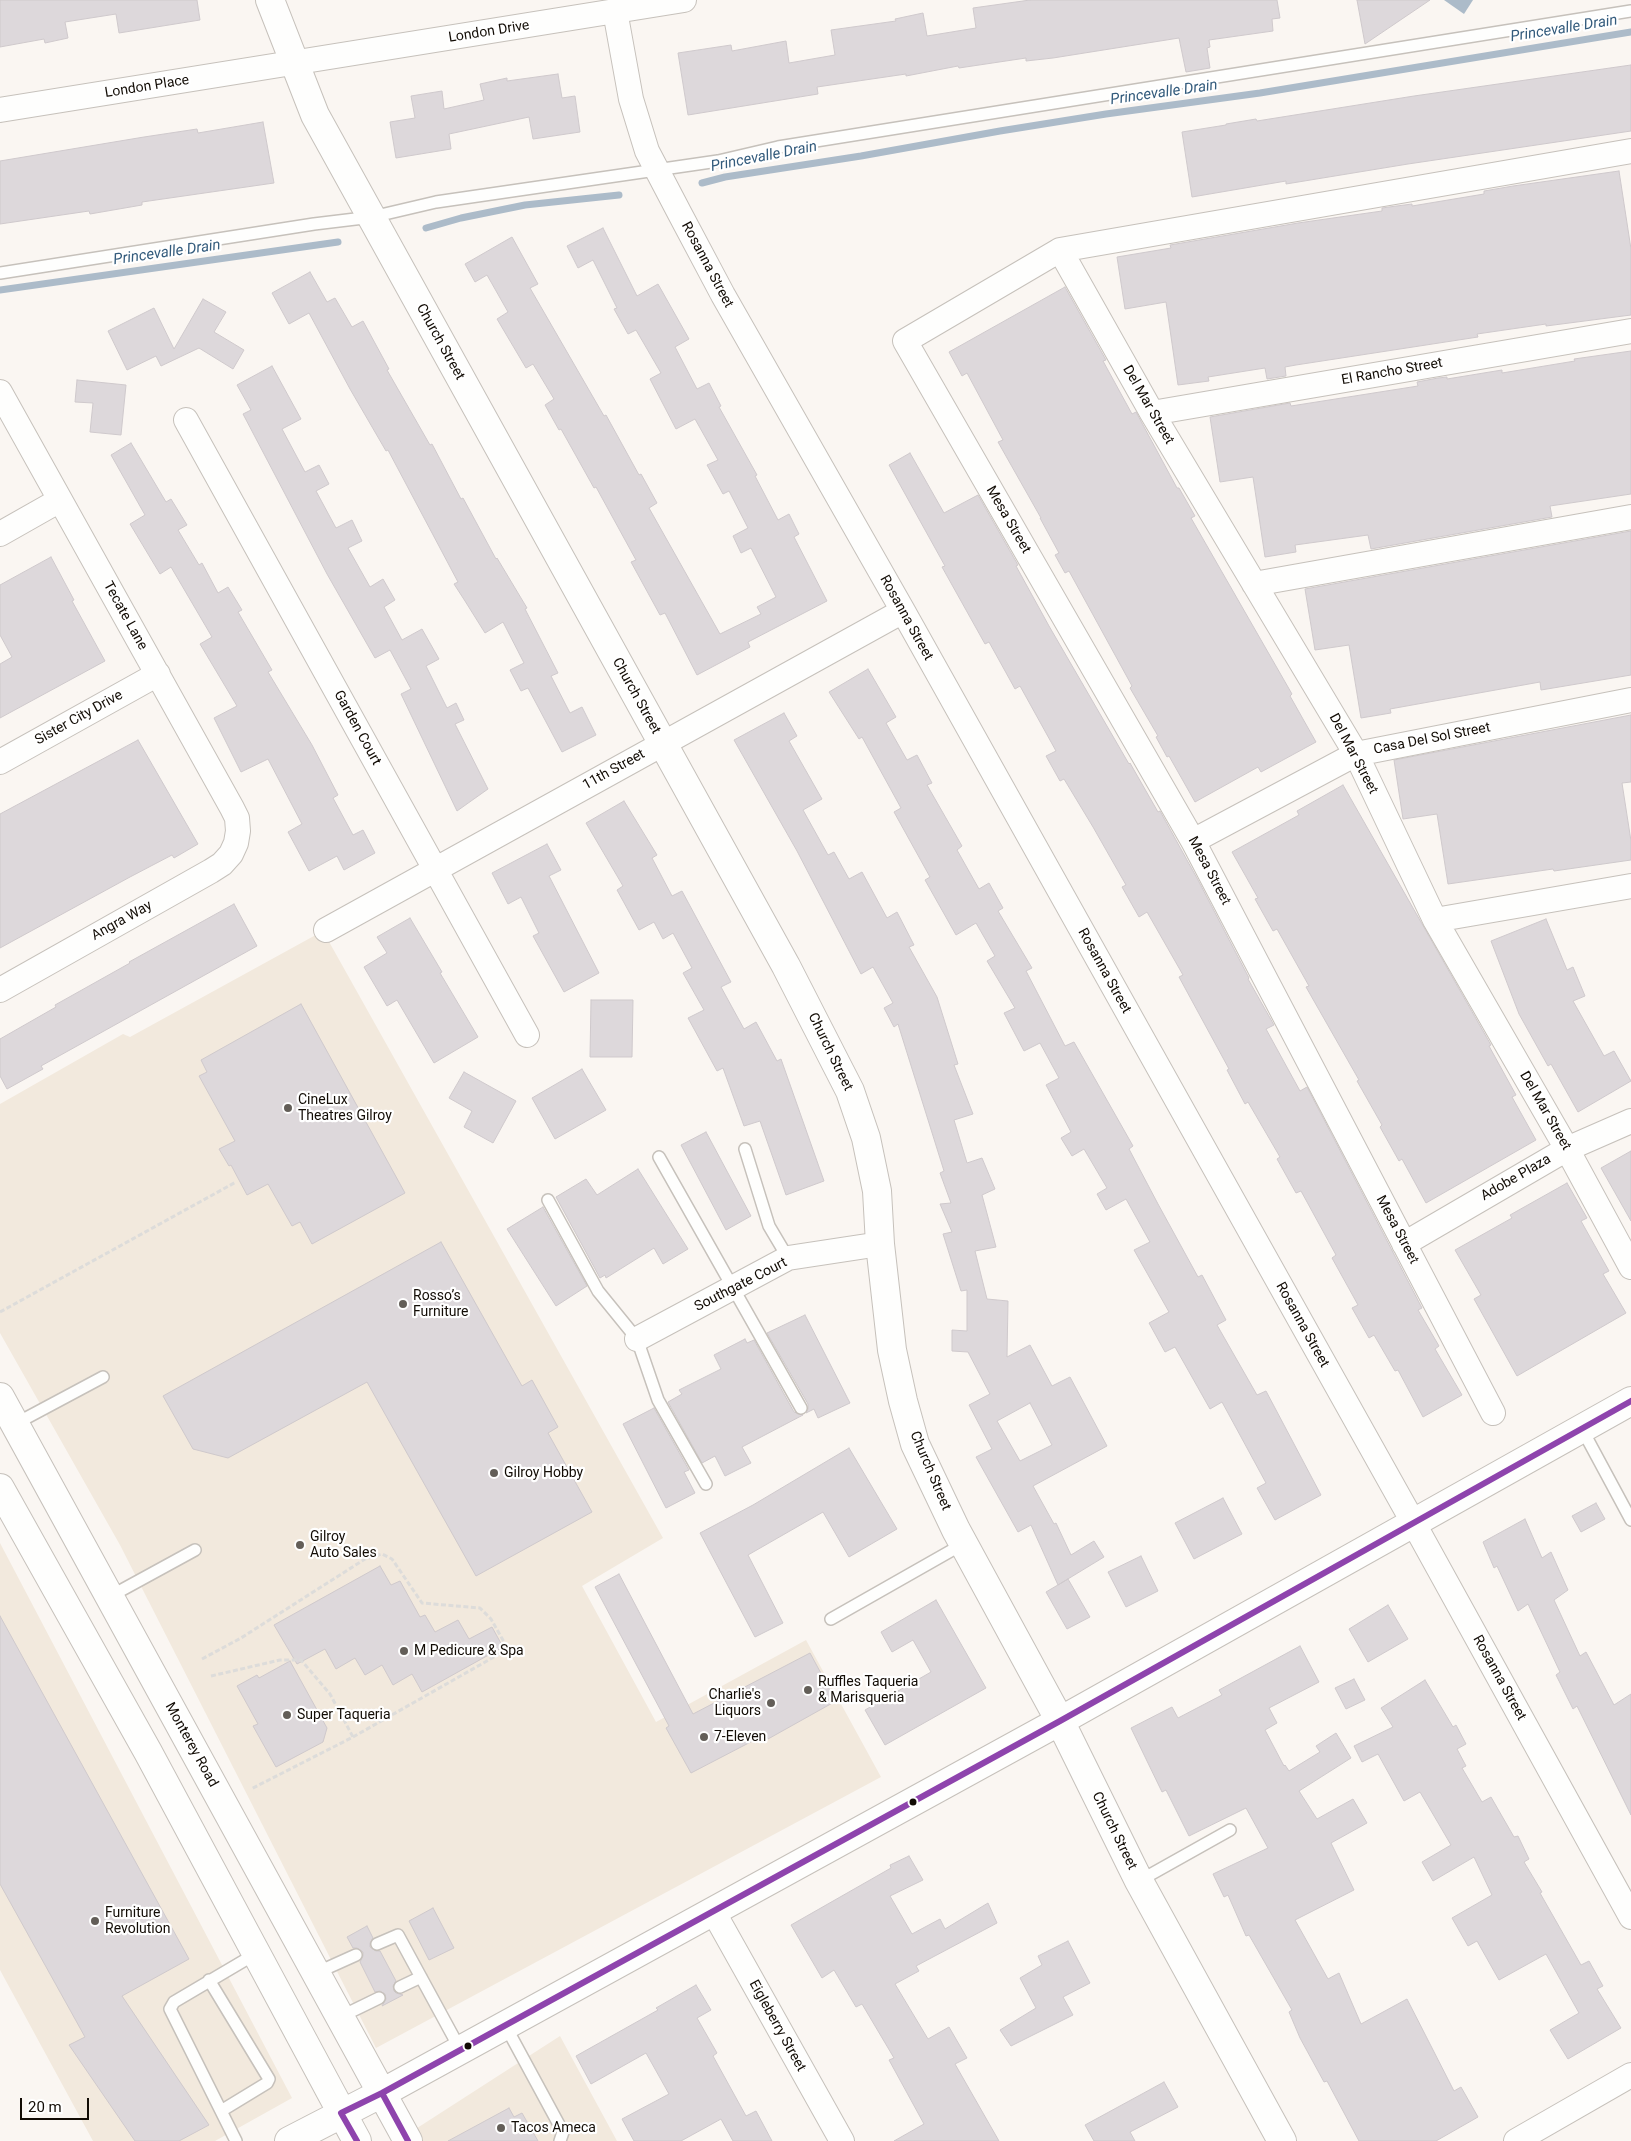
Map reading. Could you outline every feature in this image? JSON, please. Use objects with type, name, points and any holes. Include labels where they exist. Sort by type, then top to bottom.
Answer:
[{"type":"street","name":"Church Street","points":[[270,0],[315,115],[804,1000],[850,1091],[866,1138],[877,1191],[880,1244],[892,1350],[915,1444],[964,1544],[1060,1721],[1139,1881],[1282,2141]]},
{"type":"street","name":"London Drive","points":[[294,64],[684,0]]},
{"type":"street","name":"Rosanna Street","points":[[616,11],[630,99],[647,151],[656,170],[723,295],[903,611],[1413,1522],[1631,1917]]},
{"type":"street","name":"London Place","points":[[0,110],[294,64]]},
{"type":"street","points":[[1060,250],[1631,151]]},
{"type":"street","name":"Mesa Street","points":[[1060,250],[905,340],[1193,841],[1493,1413]]},
{"type":"street","name":"Del Mar Street","points":[[1060,250],[1152,413],[1356,754],[1435,920],[1567,1149],[1631,1267]]},
{"type":"street","name":"El Rancho Street","points":[[1152,413],[1631,332]]},
{"type":"street","name":"Tecate Lane","points":[[0,392],[232,808],[237,825],[236,843]]},
{"type":"street","name":"Garden Court","points":[[186,420],[527,1035]]},
{"type":"street","points":[[0,534],[60,500]]},
{"type":"street","points":[[1254,584],[1631,517]]},
{"type":"street","name":"11th Street","points":[[326,930],[903,611]]},
{"type":"street","name":"Sister City Drive","points":[[0,762],[158,674]]},
{"type":"street","name":"Casa Del Sol Street","points":[[1193,841],[1356,754],[1631,700]]},
{"type":"street","name":"Angra Way","points":[[0,990],[211,871],[226,859],[236,843]]},
{"type":"street","points":[[1435,920],[1631,886]]},
{"type":"street","name":"Adobe Plaza","points":[[1404,1244],[1567,1149],[1631,1120]]},
{"type":"street","name":"Southgate Court","points":[[637,1339],[788,1258],[880,1244]]},
{"type":"street","name":"Monterey Road","points":[[0,1397],[408,2141]]},
{"type":"street","points":[[289,2141],[382,2093],[1060,1721],[1631,1401]]},
{"type":"street","points":[[0,1488],[148,1752],[357,2141]]},
{"type":"street","name":"Eigleberry Street","points":[[713,1911],[842,2141]]},
{"type":"street","points":[[1516,2141],[1631,2075]]},
{"type":"lane","points":[[0,274],[372,217],[436,202],[718,161],[778,147],[1631,10]]},
{"type":"lane","points":[[745,1149],[769,1226],[788,1258]]},
{"type":"lane","points":[[659,1157],[801,1408]]},
{"type":"lane","points":[[548,1200],[598,1291],[637,1339],[658,1400],[706,1484]]},
{"type":"lane","points":[[15,1424],[103,1377]]},
{"type":"lane","points":[[1582,1429],[1631,1520]]},
{"type":"lane","points":[[831,1619],[964,1544]]},
{"type":"lane","points":[[109,1597],[195,1550]]},
{"type":"lane","points":[[1139,1881],[1230,1830]]},
{"type":"lane","points":[[377,1944],[398,1935],[460,2050]]},
{"type":"lane","points":[[236,2141],[170,2008],[174,2002],[257,1953]]},
{"type":"lane","points":[[316,1972],[356,1955]]},
{"type":"lane","points":[[400,1987],[421,1977]]},
{"type":"lane","points":[[209,1980],[269,2079],[267,2083],[221,2111]]},
{"type":"lane","points":[[340,2017],[378,1998]]},
{"type":"lane","points":[[505,2025],[563,2132],[560,2141]]},
{"type":"path","points":[[0,1312],[236,1182]]},
{"type":"path","points":[[202,1659],[241,1638],[365,1559],[382,1554],[392,1559],[422,1603],[480,1608],[491,1619],[508,1649],[353,1737],[251,1790]]},
{"type":"path","points":[[211,1676],[280,1660],[301,1660],[330,1694],[353,1737]]},
{"type":"shaded area","points":[[323,931],[663,1538],[582,1586],[656,1722],[806,1640],[881,1777],[376,2048],[120,1545],[0,1333],[0,1104],[123,1034],[130,1037]]},
{"type":"shaded area","points":[[0,1543],[292,2098],[215,2141],[93,2141],[0,1970]]},
{"type":"shaded area","points":[[560,2036],[617,2141],[397,2141]]},
{"type":"water","points":[[1444,0],[1473,0],[1464,14]]},
{"type":"building","points":[[0,0],[197,0],[200,20],[119,33],[116,14],[65,22],[68,38],[45,43],[44,39],[0,47]]},
{"type":"building","points":[[1030,0],[1277,0],[1280,18],[1272,19],[1273,31],[1209,40],[1210,47],[1207,48],[1210,68],[1186,72],[1179,38],[1053,58],[1026,61],[1026,58],[959,68],[958,66],[906,76],[906,74],[817,87],[818,94],[688,115],[678,53],[731,45],[732,51],[786,41],[789,63],[835,55],[831,30],[896,21],[895,19],[923,13],[927,36],[976,28],[973,8]]},
{"type":"building","points":[[1357,0],[1430,0],[1365,44]]},
{"type":"building","points":[[1631,65],[1631,131],[1286,184],[1286,181],[1192,197],[1182,132],[1256,119],[1257,121]]},
{"type":"building","points":[[558,74],[562,98],[575,96],[580,132],[533,139],[529,117],[449,134],[451,149],[396,158],[390,122],[415,118],[411,96],[442,91],[444,109],[484,100],[480,84],[507,78],[507,81]]},
{"type":"building","points":[[263,122],[274,183],[142,202],[142,205],[90,214],[89,211],[0,224],[0,161],[197,129],[198,133]]},
{"type":"building","points":[[1619,171],[1631,249],[1631,315],[1477,334],[1478,337],[1296,365],[1285,367],[1286,376],[1267,379],[1265,368],[1208,377],[1209,381],[1178,385],[1166,302],[1125,309],[1117,257],[1171,248],[1170,245],[1382,211],[1382,208],[1412,204],[1412,206],[1484,194],[1484,191],[1513,186]]},
{"type":"building","points":[[603,228],[637,296],[658,284],[689,339],[675,347],[697,389],[709,383],[721,406],[719,407],[757,475],[755,476],[778,520],[789,514],[799,534],[794,537],[827,601],[748,642],[750,647],[697,675],[665,613],[660,615],[631,562],[636,560],[596,487],[594,488],[561,429],[559,430],[545,405],[554,399],[533,364],[526,368],[497,319],[508,312],[487,275],[475,282],[465,264],[512,237],[538,284],[530,288],[657,503],[649,508],[720,634],[761,614],[757,607],[776,597],[751,548],[741,553],[733,536],[748,528],[729,491],[723,494],[707,465],[718,460],[695,419],[676,429],[650,379],[661,373],[636,330],[628,334],[614,309],[617,308],[593,260],[578,268],[567,246]]},
{"type":"building","points":[[310,272],[327,302],[335,298],[352,327],[363,321],[389,369],[387,370],[430,445],[432,444],[496,559],[527,608],[525,609],[558,673],[551,676],[570,713],[582,707],[596,735],[562,752],[528,688],[521,691],[510,670],[524,663],[503,622],[485,633],[454,584],[458,582],[388,450],[386,451],[350,389],[309,313],[289,324],[272,293]]},
{"type":"building","points":[[1065,287],[1106,360],[1103,361],[1132,414],[1136,412],[1177,488],[1179,488],[1195,516],[1191,518],[1292,694],[1290,696],[1316,742],[1261,772],[1258,767],[1195,802],[1156,737],[1158,736],[1130,688],[1132,686],[1069,571],[1065,573],[1055,555],[1059,553],[998,442],[1003,440],[967,373],[962,376],[949,352]]},
{"type":"building","points":[[203,299],[226,312],[214,332],[244,350],[233,369],[199,348],[161,366],[156,356],[127,370],[108,331],[154,308],[174,349]]},
{"type":"building","points":[[1631,351],[1631,494],[1550,506],[1552,517],[1371,549],[1368,535],[1295,545],[1296,552],[1265,557],[1253,477],[1220,482],[1210,417],[1290,403],[1291,406],[1418,386],[1417,382],[1438,378],[1447,377],[1447,379],[1502,370],[1502,373],[1575,361],[1574,359]]},
{"type":"building","points":[[272,366],[301,419],[282,429],[305,472],[319,465],[329,484],[316,491],[336,528],[352,520],[362,541],[348,548],[370,587],[383,579],[395,600],[384,607],[402,640],[422,629],[439,659],[426,666],[447,708],[456,703],[464,720],[455,724],[488,789],[457,811],[401,694],[411,689],[390,650],[375,658],[327,574],[243,414],[251,410],[237,385]]},
{"type":"building","points":[[77,380],[126,385],[121,435],[90,432],[93,403],[75,402]]},
{"type":"building","points":[[131,443],[166,502],[171,499],[187,525],[178,530],[199,565],[202,563],[218,593],[228,587],[242,610],[238,612],[272,670],[268,672],[312,745],[338,795],[333,798],[353,835],[363,830],[375,853],[344,870],[337,856],[309,871],[288,832],[302,824],[268,759],[241,772],[214,718],[237,706],[200,644],[212,637],[171,567],[160,574],[130,524],[145,515],[111,455]]},
{"type":"building","points":[[910,453],[944,513],[978,495],[1018,565],[1016,566],[1049,626],[1129,764],[1158,812],[1160,811],[1198,880],[1248,979],[1274,1025],[1266,1029],[1300,1091],[1307,1087],[1422,1308],[1418,1310],[1439,1346],[1435,1349],[1462,1395],[1423,1417],[1398,1370],[1395,1371],[1374,1335],[1369,1338],[1352,1308],[1358,1305],[1332,1258],[1336,1255],[1301,1191],[1296,1193],[1277,1159],[1280,1157],[1248,1102],[1245,1104],[1227,1070],[1229,1069],[1179,977],[1183,975],[1147,912],[1139,917],[1122,887],[1126,885],[1093,827],[1064,779],[1060,781],[1046,756],[1056,751],[1020,686],[1015,689],[989,642],[985,644],[942,567],[945,566],[889,465]]},
{"type":"building","points":[[1631,531],[1631,675],[1541,690],[1540,682],[1390,709],[1391,713],[1361,718],[1349,645],[1315,650],[1305,589]]},
{"type":"building","points":[[51,557],[74,600],[72,601],[105,661],[0,718],[0,664],[12,657],[0,635],[0,585]]},
{"type":"building","points":[[868,669],[896,717],[886,723],[907,760],[917,755],[932,783],[927,785],[962,846],[957,850],[979,889],[989,883],[1003,908],[998,911],[1032,968],[1026,971],[1065,1046],[1074,1042],[1133,1146],[1129,1149],[1158,1204],[1198,1277],[1202,1275],[1226,1320],[1217,1325],[1257,1395],[1266,1391],[1321,1495],[1275,1520],[1257,1488],[1266,1483],[1222,1402],[1210,1409],[1175,1347],[1165,1352],[1149,1323],[1169,1312],[1134,1250],[1150,1242],[1126,1199],[1106,1210],[1097,1194],[1107,1188],[1084,1149],[1072,1156],[1061,1138],[1071,1132],[1046,1085],[1059,1078],[1040,1043],[1024,1051],[1004,1013],[1015,1008],[987,961],[995,956],[976,923],[956,935],[925,880],[930,877],[894,812],[901,808],[862,737],[859,739],[829,692]]},
{"type":"building","points":[[784,713],[797,736],[789,741],[822,799],[803,810],[828,855],[834,852],[849,879],[862,872],[887,918],[897,912],[914,945],[909,947],[937,997],[958,1064],[954,1065],[973,1114],[954,1120],[967,1163],[982,1158],[995,1189],[982,1195],[996,1247],[975,1251],[987,1299],[1008,1301],[1007,1357],[1030,1345],[1052,1386],[1070,1377],[1107,1446],[1033,1486],[1054,1524],[1056,1523],[1071,1555],[1094,1541],[1104,1557],[1058,1585],[1031,1525],[1018,1532],[976,1457],[992,1449],[969,1405],[990,1394],[968,1352],[952,1351],[952,1330],[967,1331],[967,1290],[961,1291],[943,1234],[952,1232],[940,1204],[951,1203],[940,1173],[944,1171],[898,1024],[894,1027],[884,1008],[893,1003],[873,967],[861,974],[797,851],[734,740]],"holes":[[[1030,1403],[1052,1445],[1020,1461],[997,1421]]]},
{"type":"building","points":[[1631,715],[1631,782],[1622,783],[1631,841],[1631,860],[1448,884],[1437,814],[1403,819],[1394,760]]},
{"type":"building","points":[[138,740],[198,844],[174,858],[172,855],[130,877],[0,948],[0,814]]},
{"type":"building","points":[[1343,785],[1491,1045],[1489,1046],[1516,1095],[1512,1097],[1536,1140],[1426,1203],[1402,1159],[1399,1161],[1380,1127],[1382,1125],[1357,1081],[1359,1080],[1306,987],[1309,986],[1277,929],[1273,931],[1255,899],[1258,898],[1232,852],[1299,815],[1297,811]]},
{"type":"building","points":[[624,801],[657,855],[652,858],[672,896],[682,891],[731,982],[721,987],[744,1029],[756,1022],[777,1061],[781,1059],[824,1181],[786,1195],[760,1121],[744,1126],[723,1068],[717,1071],[688,1018],[704,1010],[683,973],[692,968],[673,933],[663,939],[654,922],[639,930],[617,890],[623,886],[586,823]]},
{"type":"building","points":[[547,844],[561,870],[549,876],[599,973],[564,992],[533,936],[539,933],[521,897],[508,904],[492,873]]},
{"type":"building","points":[[234,904],[257,946],[41,1066],[43,1069],[7,1089],[0,1076],[0,1039],[129,962]]},
{"type":"building","points":[[410,918],[478,1037],[434,1063],[397,1000],[387,1006],[364,967],[387,953],[377,937]]},
{"type":"building","points":[[1546,919],[1567,970],[1573,967],[1585,996],[1573,1001],[1604,1056],[1614,1051],[1631,1081],[1578,1112],[1551,1064],[1548,1066],[1519,1014],[1491,941]]},
{"type":"building","points":[[591,1000],[633,1000],[632,1057],[590,1057]]},
{"type":"building","name":"CineLux Theatres Gilroy","points":[[301,1004],[405,1193],[312,1244],[300,1222],[292,1226],[268,1184],[247,1195],[231,1165],[229,1166],[219,1149],[235,1141],[199,1076],[207,1072],[201,1060]]},
{"type":"building","points":[[582,1069],[606,1110],[555,1139],[532,1098]]},
{"type":"building","points":[[464,1072],[516,1101],[493,1143],[464,1127],[472,1111],[449,1098]]},
{"type":"building","points":[[706,1132],[751,1216],[726,1230],[681,1145]]},
{"type":"building","points":[[1631,1151],[1631,1221],[1601,1168]]},
{"type":"building","points":[[638,1169],[688,1249],[663,1264],[654,1248],[606,1278],[605,1275],[600,1278],[556,1197],[586,1179],[597,1195]]},
{"type":"building","points":[[1567,1183],[1587,1218],[1581,1221],[1609,1271],[1603,1274],[1626,1313],[1517,1376],[1474,1299],[1481,1295],[1455,1250],[1512,1218],[1510,1215]]},
{"type":"building","points":[[543,1207],[587,1286],[556,1306],[507,1229]]},
{"type":"building","points":[[441,1242],[522,1386],[532,1380],[558,1427],[548,1433],[592,1512],[476,1576],[367,1382],[228,1458],[193,1449],[163,1396]]},
{"type":"building","points":[[805,1315],[850,1403],[818,1418],[814,1409],[806,1413],[808,1404],[767,1333]]},
{"type":"building","points":[[745,1339],[747,1343],[754,1340],[794,1412],[803,1415],[742,1447],[751,1463],[725,1476],[715,1456],[702,1463],[668,1402],[682,1394],[679,1390],[721,1369],[714,1355]]},
{"type":"building","points":[[654,1408],[689,1470],[684,1472],[695,1493],[666,1508],[623,1424]]},
{"type":"building","points":[[849,1448],[897,1529],[849,1557],[823,1512],[748,1555],[783,1623],[755,1637],[700,1533],[753,1505]]},
{"type":"building","points":[[1223,1498],[1242,1534],[1194,1559],[1175,1523]]},
{"type":"building","points":[[1596,1503],[1605,1519],[1581,1532],[1572,1516]]},
{"type":"building","points":[[1525,1519],[1542,1558],[1551,1552],[1568,1590],[1554,1600],[1580,1656],[1586,1652],[1614,1705],[1631,1694],[1631,1815],[1577,1706],[1573,1709],[1556,1675],[1560,1672],[1528,1604],[1518,1611],[1497,1566],[1494,1568],[1483,1542]]},
{"type":"building","points":[[1141,1556],[1158,1591],[1126,1607],[1108,1572]]},
{"type":"building","points":[[380,1566],[391,1585],[400,1581],[420,1617],[425,1615],[435,1632],[458,1620],[469,1639],[492,1627],[503,1647],[422,1692],[412,1674],[393,1685],[382,1665],[365,1675],[355,1658],[336,1669],[325,1649],[297,1664],[274,1625]]},
{"type":"building","points":[[619,1574],[693,1714],[810,1653],[836,1701],[768,1739],[766,1734],[691,1773],[666,1728],[669,1726],[595,1587]]},
{"type":"building","points":[[1068,1579],[1090,1617],[1067,1629],[1046,1592]]},
{"type":"building","points":[[936,1600],[986,1688],[885,1745],[865,1710],[931,1672],[913,1640],[892,1652],[881,1632]]},
{"type":"building","points":[[1388,1605],[1408,1639],[1368,1662],[1349,1629]]},
{"type":"building","name":"Furniture Revolution","points":[[0,1616],[189,1959],[122,1996],[209,2125],[179,2141],[135,2141],[69,2045],[85,2037],[0,1884]]},
{"type":"building","points":[[1300,1646],[1319,1682],[1269,1708],[1277,1723],[1265,1730],[1284,1766],[1289,1771],[1320,1752],[1316,1746],[1336,1733],[1351,1758],[1299,1791],[1317,1819],[1353,1799],[1367,1823],[1331,1843],[1354,1890],[1295,1920],[1328,1979],[1339,1973],[1361,2024],[1407,1999],[1454,2091],[1461,2087],[1478,2117],[1436,2141],[1359,2141],[1327,2081],[1324,2082],[1300,2038],[1289,2012],[1292,2010],[1249,1935],[1246,1936],[1228,1895],[1224,1897],[1213,1874],[1268,1848],[1246,1808],[1189,1836],[1166,1790],[1162,1792],[1131,1728],[1172,1707],[1178,1718],[1222,1695],[1219,1690]]},
{"type":"building","name":"Super Taqueria","points":[[290,1661],[327,1728],[323,1742],[276,1767],[253,1726],[258,1724],[237,1686],[257,1675],[259,1678]]},
{"type":"building","points":[[1354,1679],[1365,1700],[1346,1709],[1335,1688]]},
{"type":"building","points":[[1425,1680],[1453,1727],[1456,1725],[1466,1744],[1457,1749],[1466,1766],[1462,1768],[1482,1802],[1491,1797],[1514,1837],[1518,1836],[1529,1859],[1524,1862],[1542,1892],[1540,1893],[1581,1965],[1589,1961],[1603,1986],[1597,1989],[1621,2028],[1568,2059],[1550,2030],[1579,2013],[1546,1954],[1499,1980],[1477,1941],[1468,1946],[1452,1918],[1492,1895],[1474,1857],[1433,1881],[1422,1862],[1451,1845],[1420,1792],[1404,1801],[1378,1754],[1362,1762],[1354,1746],[1393,1727],[1381,1708]]},
{"type":"building","points":[[909,1856],[923,1880],[890,1896],[912,1934],[940,1919],[945,1929],[988,1903],[997,1923],[916,1966],[919,1971],[895,1984],[928,2039],[949,2027],[967,2058],[955,2064],[999,2141],[894,2141],[924,2124],[889,2060],[894,2058],[862,2004],[856,2007],[834,1970],[822,1978],[791,1925],[891,1868],[890,1865]]},
{"type":"building","points":[[433,1908],[454,1948],[429,1960],[409,1921]]},
{"type":"building","points":[[367,1926],[373,1938],[370,1947],[380,1951],[396,1981],[393,1986],[394,1991],[403,1995],[382,2006],[386,1999],[385,1994],[380,1991],[375,1992],[360,1962],[363,1952],[353,1948],[347,1937]]},
{"type":"building","points":[[1068,1941],[1090,1983],[1063,1997],[1073,2015],[1011,2046],[1000,2030],[1036,2008],[1020,1978],[1042,1965],[1038,1956]]},
{"type":"building","points":[[696,1985],[711,2010],[697,2018],[717,2053],[713,2056],[746,2116],[756,2111],[772,2141],[733,2141],[721,2119],[681,2141],[634,2141],[622,2119],[669,2094],[646,2053],[591,2084],[576,2056],[658,2010],[656,2008]]},
{"type":"building","points":[[1164,2082],[1178,2107],[1130,2132],[1135,2141],[1094,2141],[1085,2125]]},
{"type":"building","name":"Tacos Ameca","points":[[509,2108],[514,2117],[522,2113],[538,2141],[448,2141]]},
{"type":"waterway","name":"Princevalle Drain","points":[[702,183],[725,177],[861,156],[1000,131],[1260,93],[1631,32]]},
{"type":"waterway","name":"Princevalle Drain","points":[[426,228],[461,218],[525,205],[619,195]]},
{"type":"waterway","name":"Princevalle Drain","points":[[0,290],[338,242]]},
{"type":"transit line","points":[[357,2141],[341,2113],[382,2093],[1060,1721],[1631,1401]]},
{"type":"transit line","points":[[382,2093],[408,2141]]},
{"type":"place","name":"CineLux Theatres Gilroy","points":[[288,1108]]},
{"type":"place","name":"Rosso’s Furniture","points":[[403,1304]]},
{"type":"place","name":"Gilroy Hobby","points":[[494,1473]]},
{"type":"place","name":"Gilroy Auto Sales","points":[[300,1545]]},
{"type":"place","name":"M Pedicure & Spa","points":[[404,1651]]},
{"type":"place","name":"Ruffles Taqueria & Marisqueria","points":[[808,1690]]},
{"type":"place","name":"Charlie's Liquors","points":[[771,1703]]},
{"type":"place","name":"Super Taqueria","points":[[287,1715]]},
{"type":"place","name":"7-Eleven","points":[[704,1737]]},
{"type":"place","name":"Furniture Revolution","points":[[95,1921]]},
{"type":"place","name":"Tacos Ameca","points":[[501,2128]]}]
